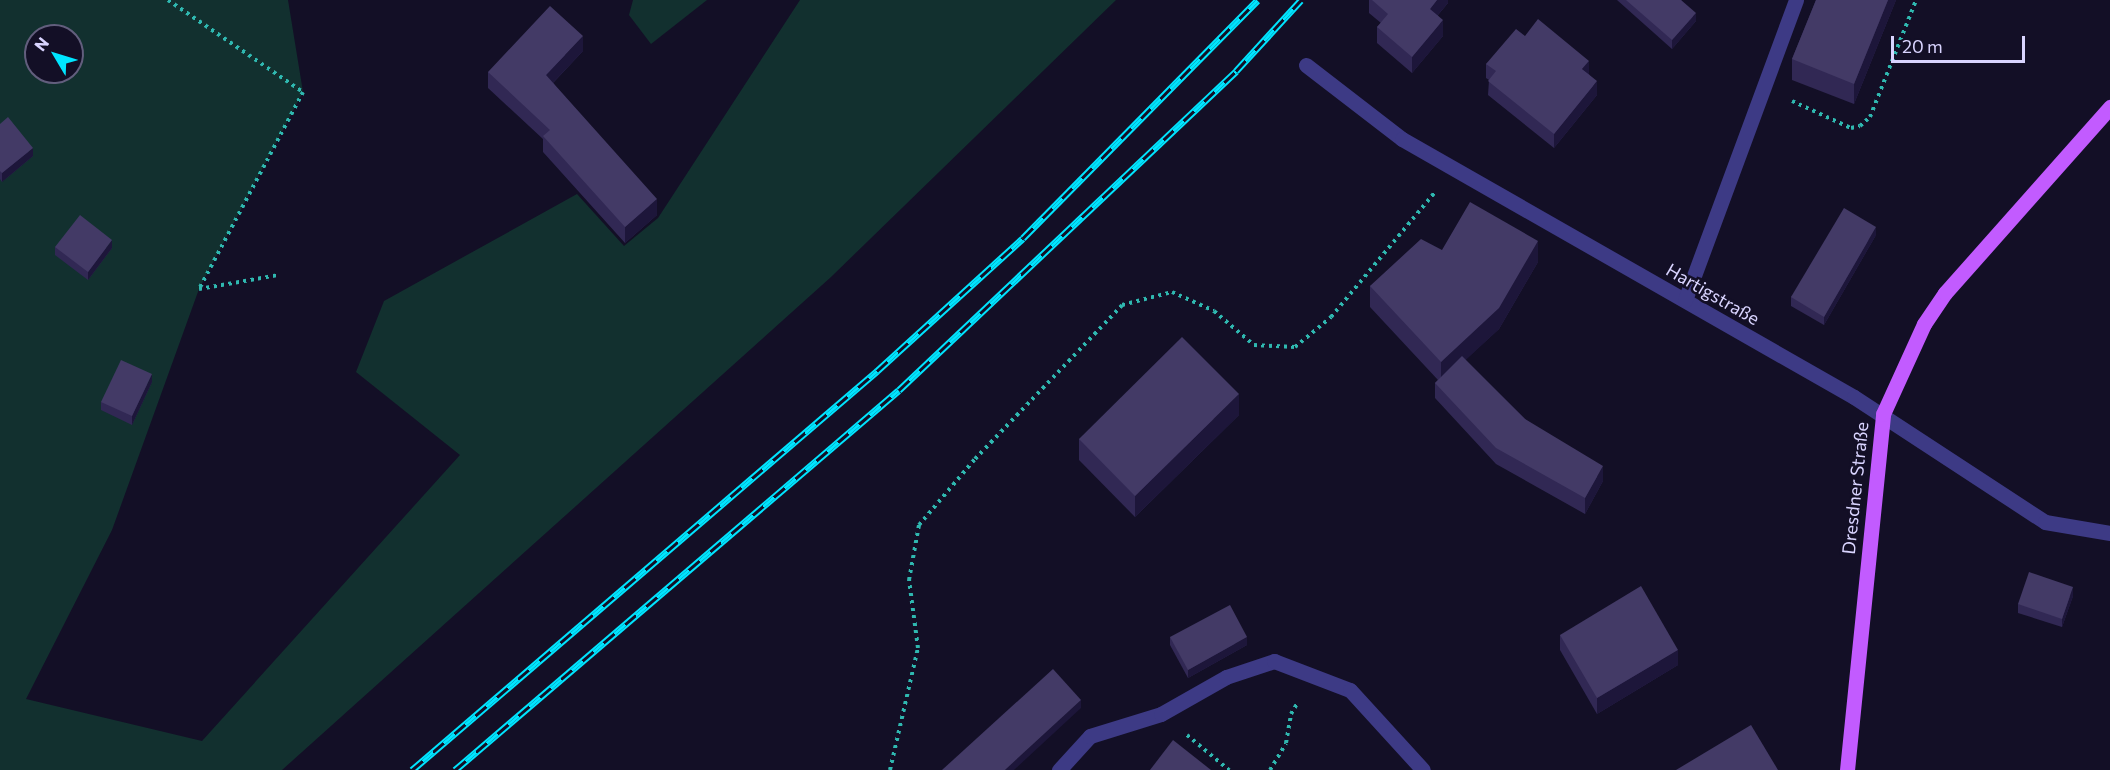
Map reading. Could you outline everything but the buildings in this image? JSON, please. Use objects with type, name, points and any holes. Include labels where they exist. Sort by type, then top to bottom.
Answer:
[{"type":"main road","name":"Dresdner Straße","points":[[1847,770],[1883,414],[1924,324],[1945,293],[2110,106]]},
{"type":"street","points":[[1685,300],[1796,0]]},
{"type":"street","name":"Hartigstraße","points":[[1306,65],[1402,139],[1883,414],[2045,522],[2110,533]]},
{"type":"street","points":[[1059,770],[1090,736],[1161,714],[1226,677],[1274,661],[1350,690],[1423,770]]},
{"type":"path","points":[[168,0],[303,92],[199,289],[279,275]]},
{"type":"path","points":[[1762,87],[1851,128],[1860,126],[1870,117],[1916,0]]},
{"type":"path","points":[[890,770],[918,648],[909,580],[920,525],[975,459],[1122,305],[1172,292],[1214,311],[1254,345],[1295,347],[1331,316],[1384,249],[1456,169]]},
{"type":"path","points":[[1270,770],[1286,743],[1291,714],[1313,675]]},
{"type":"path","points":[[1161,714],[1229,770]]},
{"type":"green space","points":[[0,0],[288,0],[303,92],[199,289],[112,530],[26,699],[202,741],[460,455],[356,372],[384,301],[577,194],[624,246],[658,218],[800,0],[1116,0],[831,277],[282,770],[0,770]]},
{"type":"green space","points":[[633,0],[707,0],[651,44],[629,15]]},
{"type":"railway","points":[[412,770],[877,371],[1023,238],[1258,0]]},
{"type":"railway","points":[[455,770],[899,390],[1236,71],[1301,0]]}]
